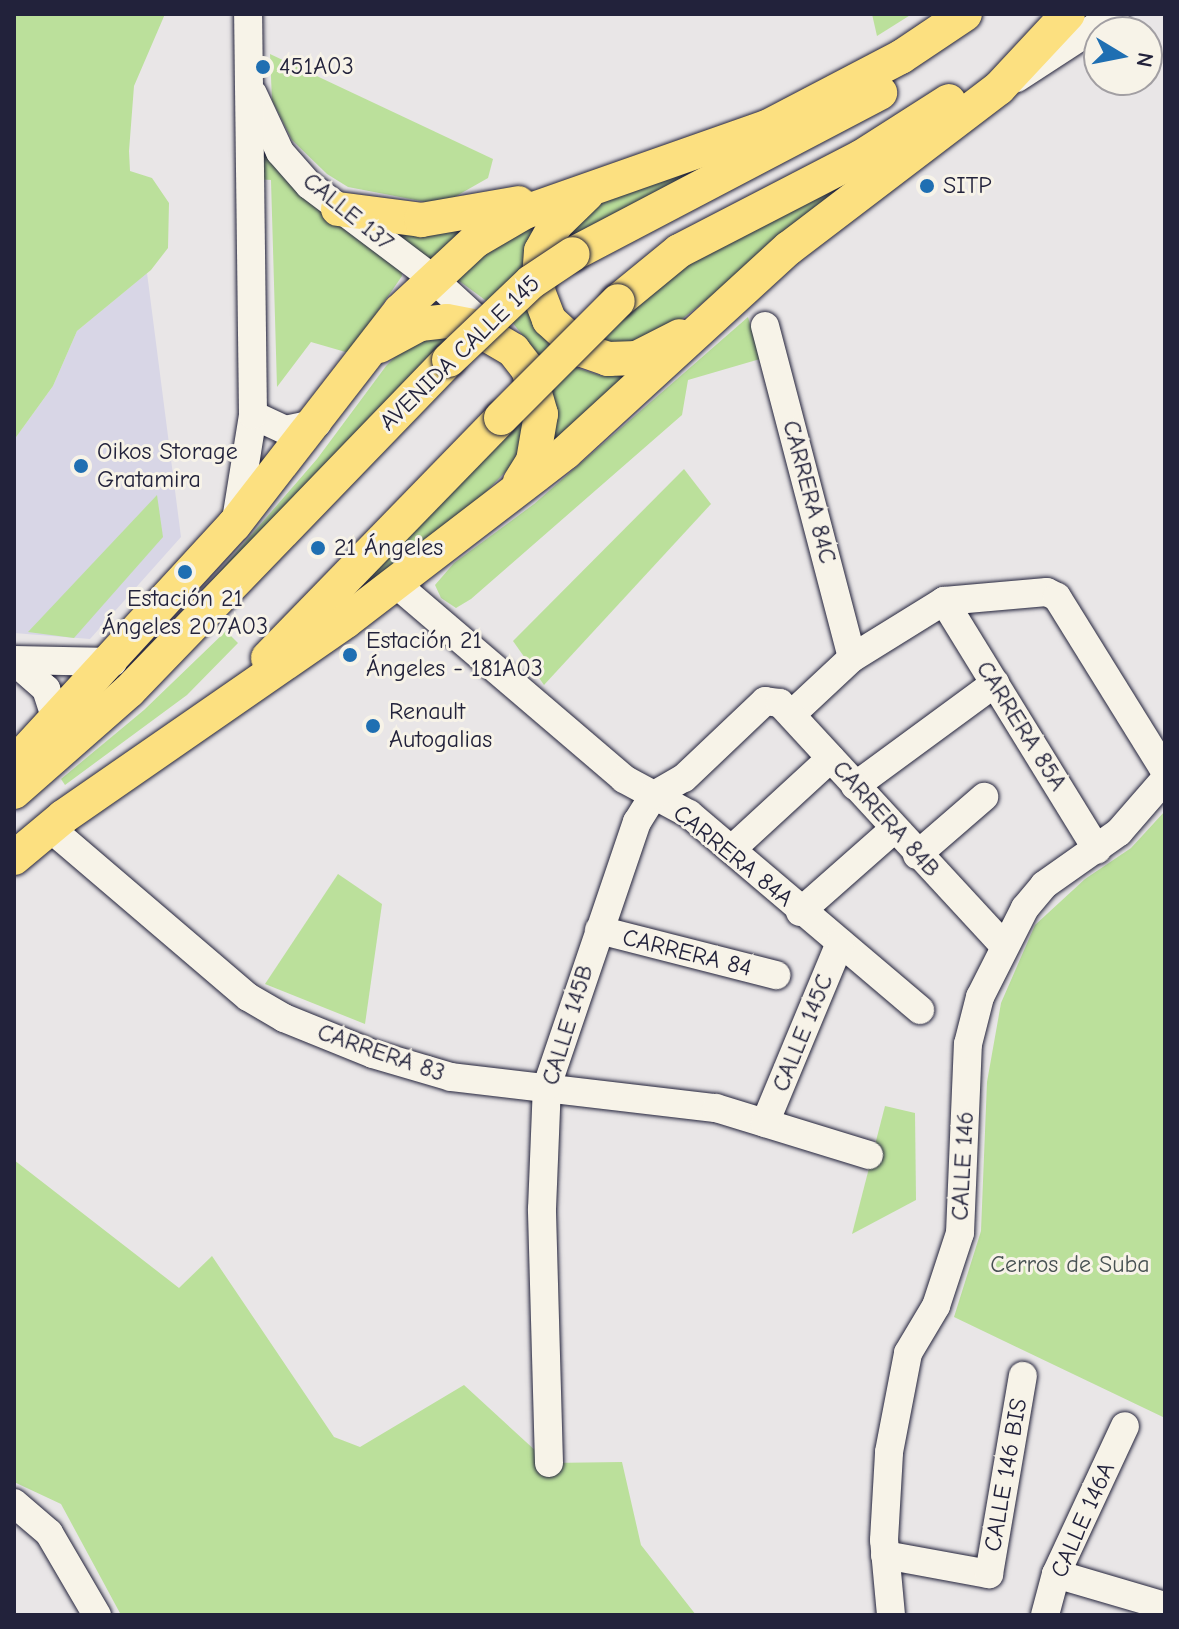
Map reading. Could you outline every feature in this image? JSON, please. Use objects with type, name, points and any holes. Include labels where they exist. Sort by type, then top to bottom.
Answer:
[{"type":"main road","points":[[345,386],[380,335],[431,277],[475,241],[525,212],[588,187],[767,127],[901,57],[965,14]]},
{"type":"main road","name":"AVENIDA CALLE 145","points":[[14,792],[129,691],[449,360],[531,282],[573,254],[833,121],[933,56],[981,14]]},
{"type":"main road","points":[[204,720],[618,301],[679,251],[861,157],[932,113],[985,74],[1047,14]]},
{"type":"main road","points":[[14,858],[50,828],[396,584],[625,403],[789,248],[999,88],[1068,14]]},
{"type":"main road","points":[[338,209],[421,220],[588,187]]},
{"type":"main road","points":[[588,187],[541,251],[538,291],[549,320],[566,339],[594,356],[637,358],[697,326],[736,296]]},
{"type":"main road","points":[[14,764],[113,662],[234,525],[372,353],[393,335],[420,324],[447,321],[494,335],[528,369],[541,414],[533,461],[504,498]]},
{"type":"street","name":"CALLE 137","points":[[234,525],[253,415],[247,177],[248,14]]},
{"type":"street","points":[[999,88],[1115,14]]},
{"type":"street","name":"CALLE 137","points":[[247,58],[266,129],[309,185],[431,277],[494,335]]},
{"type":"street","name":"CARRERA 84C","points":[[765,326],[852,658]]},
{"type":"street","points":[[253,415],[285,430],[317,423]]},
{"type":"street","name":"CARRERA 84A","points":[[396,584],[624,779],[689,814],[800,912],[920,1010]]},
{"type":"street","points":[[792,714],[852,658],[944,601],[1047,592],[1057,597],[1165,771]]},
{"type":"street","name":"CARRERA 85A","points":[[944,601],[1097,850]]},
{"type":"street","points":[[14,661],[113,662]]},
{"type":"street","points":[[14,661],[46,689],[56,720]]},
{"type":"street","points":[[855,786],[995,683]]},
{"type":"street","name":"CALLE 145B","points":[[549,1463],[542,1209],[547,1086],[637,822],[654,795],[684,778],[765,701]]},
{"type":"street","name":"CARRERA 84B","points":[[765,701],[780,703],[792,714],[917,855],[1003,945]]},
{"type":"street","points":[[732,849],[831,758]]},
{"type":"street","name":"CALLE 146","points":[[891,1615],[885,1555],[889,1452],[899,1384],[908,1353],[951,1272],[963,1191],[968,1044],[980,997],[1003,945],[1044,885],[1097,850],[1165,779]]},
{"type":"street","points":[[917,855],[984,797]]},
{"type":"street","name":"CARRERA 83","points":[[50,828],[189,949],[284,1018],[451,1077],[716,1108],[869,1155]]},
{"type":"street","points":[[800,912],[894,829]]},
{"type":"street","name":"CARRERA 84","points":[[599,930],[776,975]]},
{"type":"street","name":"CALLE 145C","points":[[765,1123],[840,943]]},
{"type":"street","name":"CALLE 146 BIS","points":[[885,1555],[989,1574],[1023,1376]]},
{"type":"street","name":"CALLE 146A","points":[[1045,1615],[1056,1574],[1125,1426]]},
{"type":"street","points":[[14,1503],[49,1533],[97,1615]]},
{"type":"street","points":[[1056,1574],[1160,1596]]},
{"type":"shaded area","points":[[147,273],[181,537],[90,639],[14,633],[14,440],[53,386],[77,331]]},
{"type":"green space","points":[[14,14],[165,14],[134,86],[129,151],[130,171],[152,178],[169,203],[168,248],[151,270],[77,331],[53,386],[14,440]]},
{"type":"green space","points":[[872,14],[912,14],[877,36]]},
{"type":"green space","points":[[270,54],[493,159],[488,178],[451,199],[426,202],[348,187],[327,174],[292,140],[272,100]]},
{"type":"green space","points":[[251,132],[303,192],[401,269],[402,276],[349,353],[311,342],[277,387],[271,180],[255,179]]},
{"type":"green space","points":[[745,148],[554,251],[581,215],[610,198]]},
{"type":"green space","points":[[871,172],[669,329],[645,342],[595,344],[618,318],[710,246]]},
{"type":"green space","points":[[539,217],[536,325],[554,352],[577,368],[602,376],[636,375],[543,457],[543,360],[507,316],[451,275]]},
{"type":"green space","points":[[472,228],[430,261],[392,232]]},
{"type":"green space","points":[[748,317],[760,359],[688,380],[682,415],[471,599],[456,608],[441,598],[435,585],[454,563],[534,504]]},
{"type":"green space","points":[[461,332],[122,684],[317,459],[386,366],[407,345]]},
{"type":"green space","points":[[530,407],[514,463],[481,497],[314,629]]},
{"type":"green space","points":[[684,469],[711,504],[544,685],[513,641]]},
{"type":"green space","points":[[157,495],[163,537],[74,638],[28,632]]},
{"type":"green space","points":[[226,631],[238,643],[187,695],[65,785],[61,779],[144,710]]},
{"type":"green space","name":"Cerros de Suba","points":[[1165,811],[1165,1418],[954,1317],[981,1231],[987,1082],[1001,1003],[1035,925],[1085,879],[1131,848]]},
{"type":"green space","points":[[338,874],[382,904],[365,1024],[265,984]]},
{"type":"green space","points":[[885,1106],[915,1113],[916,1200],[852,1234]]},
{"type":"green space","points":[[14,1160],[179,1288],[212,1256],[334,1437],[360,1447],[464,1385],[549,1463],[622,1462],[641,1545],[696,1615],[121,1615],[61,1504],[14,1482]]},
{"type":"place","name":"451A03","points":[[263,67]]},
{"type":"place","name":"SITP","points":[[927,186]]},
{"type":"place","name":"Oikos Storage Gratamira","points":[[81,466]]},
{"type":"place","name":"21 Ángeles","points":[[318,548]]},
{"type":"place","name":"Estación 21 Ángeles 207A03","points":[[185,572]]},
{"type":"place","name":"Estación 21 Ángeles - 181A03","points":[[350,655]]},
{"type":"place","name":"Renault Autogalias","points":[[373,726]]}]
